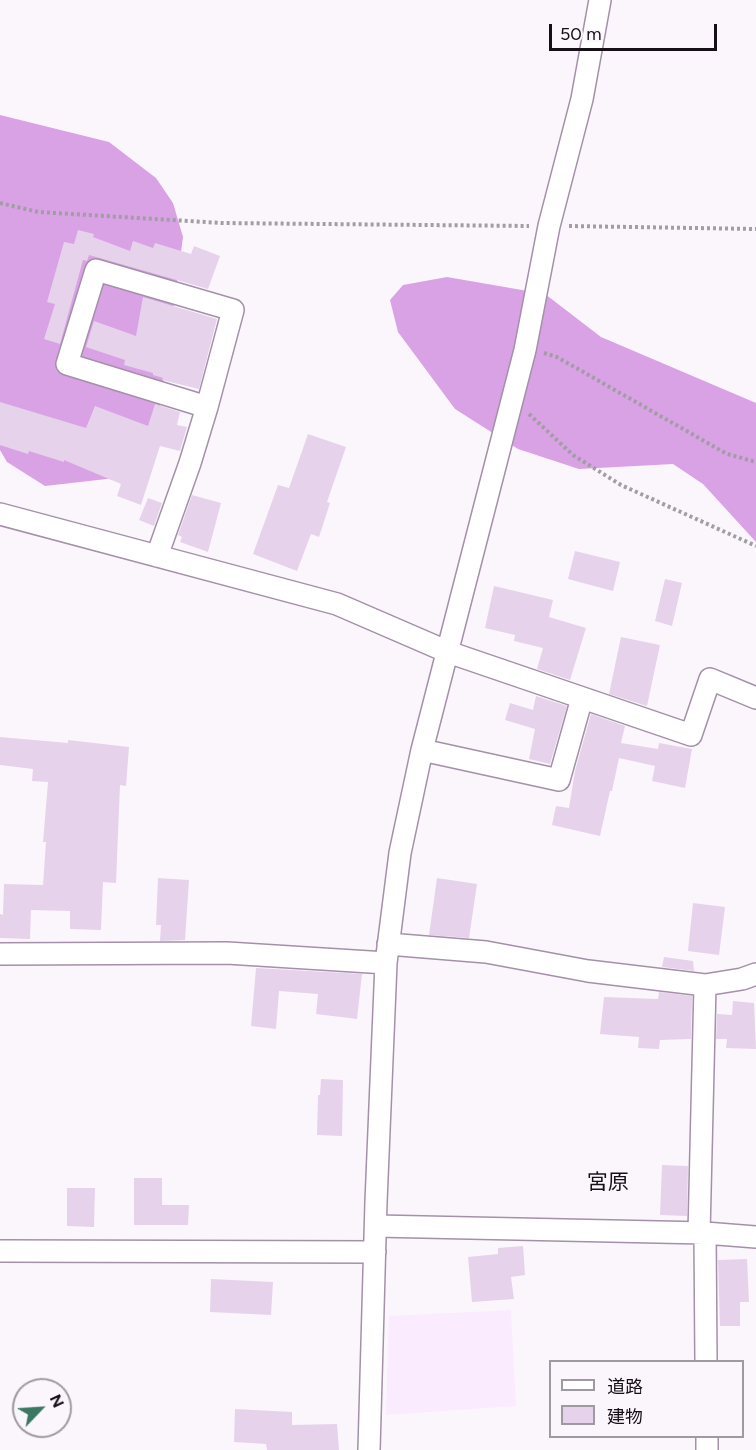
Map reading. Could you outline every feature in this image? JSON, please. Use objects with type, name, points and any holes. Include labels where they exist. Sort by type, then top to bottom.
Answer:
[{"type":"street","points":[[369,1450],[387,954],[400,853],[422,750],[525,350],[549,226],[582,99],[600,0]]},
{"type":"street","points":[[158,556],[190,463],[207,407],[234,309],[96,270],[67,364],[207,407]]},
{"type":"street","points":[[0,514],[337,604],[448,652],[691,735],[710,679],[756,698]]},
{"type":"street","points":[[422,750],[559,780],[582,698]]},
{"type":"street","points":[[0,954],[486,952],[588,971],[705,985],[742,979],[756,974]]},
{"type":"street","points":[[705,985],[702,1233],[706,1360]]},
{"type":"street","points":[[376,1226],[702,1233],[756,1237]]},
{"type":"street","points":[[0,1251],[375,1252]]},
{"type":"path","points":[[0,203],[38,212],[222,223],[756,229]]},
{"type":"path","points":[[525,350],[538,351],[557,357],[727,454],[756,462]]},
{"type":"path","points":[[513,400],[573,455],[621,485],[756,546]]},
{"type":"shaded area","points":[[0,115],[109,142],[156,178],[173,203],[183,237],[158,421],[133,476],[45,486],[7,462],[0,450]]},
{"type":"shaded area","points":[[447,277],[545,294],[601,337],[756,403],[756,542],[703,484],[673,464],[579,469],[518,449],[455,409],[398,332],[390,300],[403,285]]},
{"type":"shaded area","points":[[511,1310],[516,1406],[386,1415],[389,1316]]},
{"type":"building","points":[[78,230],[94,234],[93,237],[130,251],[133,241],[153,248],[155,243],[191,254],[194,246],[220,256],[208,289],[89,255],[87,261],[83,260],[60,344],[44,339],[55,304],[47,302],[64,242],[74,244]]},
{"type":"building","points":[[143,297],[217,319],[199,389],[162,380],[163,378],[153,373],[124,365],[125,360],[86,347],[94,321],[136,336]]},
{"type":"building","points":[[0,402],[86,428],[95,406],[148,426],[155,404],[180,412],[177,425],[187,427],[180,451],[160,446],[141,505],[117,496],[121,484],[64,460],[64,462],[29,451],[28,454],[0,445]]},
{"type":"building","points":[[308,434],[346,447],[327,502],[330,503],[319,537],[311,534],[297,571],[253,554],[278,485],[289,488]]},
{"type":"building","points":[[192,495],[221,503],[208,552],[180,542],[182,537],[178,535]]},
{"type":"building","points":[[148,498],[162,503],[154,526],[139,520]]},
{"type":"building","points":[[575,551],[620,562],[613,591],[568,579]]},
{"type":"building","points":[[665,579],[682,583],[672,626],[655,621]]},
{"type":"building","points":[[494,586],[553,600],[549,617],[586,628],[570,680],[537,669],[543,648],[514,641],[515,635],[485,628]]},
{"type":"building","points":[[621,637],[660,645],[647,706],[609,694]]},
{"type":"building","points":[[536,696],[567,706],[550,764],[529,759],[535,729],[505,720],[510,703],[533,710]]},
{"type":"building","points":[[591,714],[625,726],[621,743],[658,749],[659,743],[692,749],[685,788],[652,781],[655,766],[619,758],[600,836],[552,825],[556,806],[569,808],[575,771]]},
{"type":"building","points":[[0,737],[68,743],[68,740],[129,747],[126,786],[120,785],[116,883],[103,882],[101,930],[70,929],[70,911],[31,910],[30,939],[0,938],[4,884],[43,885],[46,842],[43,842],[48,782],[32,781],[33,769],[0,765]]},
{"type":"building","points":[[158,878],[189,880],[185,940],[160,941],[161,925],[156,925]]},
{"type":"building","points":[[437,878],[477,884],[469,938],[429,935]]},
{"type":"building","points":[[693,903],[725,907],[719,955],[688,951]]},
{"type":"building","points":[[664,957],[693,961],[694,971],[662,967]]},
{"type":"building","points":[[256,968],[362,974],[357,1019],[316,1014],[318,994],[279,991],[276,1029],[251,1026]]},
{"type":"building","points":[[659,992],[692,996],[691,1039],[660,1040],[659,1049],[638,1048],[639,1037],[600,1034],[604,997],[658,999]]},
{"type":"building","points":[[733,1001],[754,1003],[756,1049],[726,1048],[727,1039],[716,1039],[717,1014],[732,1015]]},
{"type":"building","points":[[321,1079],[343,1080],[342,1136],[317,1135],[318,1095],[320,1095]]},
{"type":"building","points":[[662,1165],[688,1166],[687,1216],[660,1215]]},
{"type":"building","points":[[134,1178],[162,1178],[162,1205],[189,1205],[188,1225],[134,1225]]},
{"type":"building","points":[[67,1188],[95,1188],[94,1227],[67,1226]]},
{"type":"building","points":[[523,1246],[525,1275],[511,1277],[514,1299],[472,1302],[468,1257],[498,1254],[498,1248]]},
{"type":"building","points":[[747,1259],[749,1302],[740,1302],[740,1326],[720,1326],[718,1260]]},
{"type":"building","points":[[211,1279],[273,1282],[271,1315],[210,1312]]},
{"type":"building","points":[[235,1409],[292,1412],[292,1425],[337,1424],[339,1450],[267,1450],[266,1444],[234,1442]]},
{"type":"district","name":"宮原","points":[[608,1183]]}]
